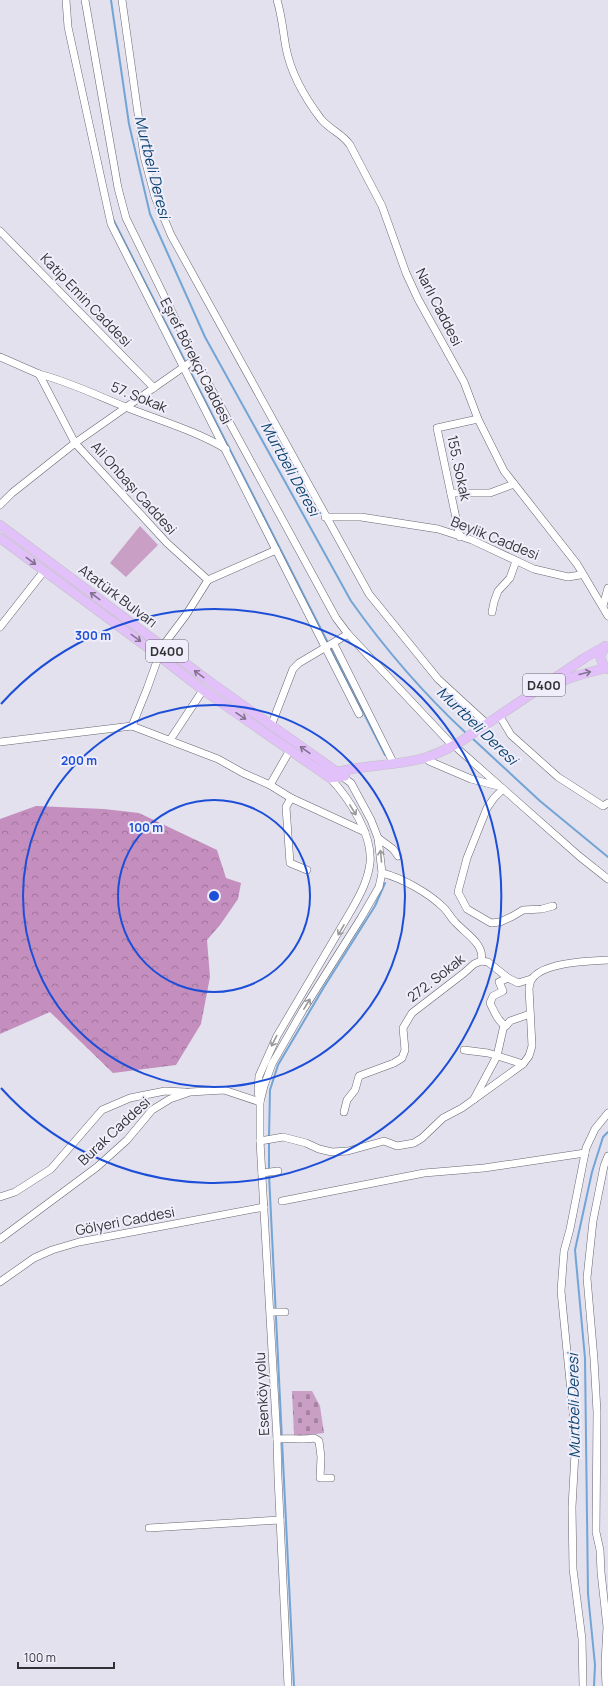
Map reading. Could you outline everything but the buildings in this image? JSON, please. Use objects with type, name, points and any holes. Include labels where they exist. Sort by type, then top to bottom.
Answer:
[{"type":"main road","name":"Atatürk Bulvarı","points":[[0,525],[160,651],[203,690],[290,750],[336,776]]},
{"type":"main road","name":"Atatürk Bulvarı","points":[[0,538],[44,571],[270,726],[336,776]]},
{"type":"main road","name":"D400","points":[[336,776],[408,766],[429,761],[458,746],[489,726],[586,657],[606,645]]},
{"type":"main road","name":"D400","points":[[606,645],[600,656],[603,665],[607,669]]},
{"type":"main road","name":"D400","points":[[489,726],[502,720],[557,683],[581,674],[607,669]]},
{"type":"main road","name":"D400","points":[[336,776],[350,769],[394,764],[420,759],[458,746]]},
{"type":"main road","points":[[336,776],[338,786]]},
{"type":"street","name":"Eşref Börekçi Caddesi","points":[[66,0],[68,27],[111,224],[162,321],[188,364],[226,450],[276,550],[394,764]]},
{"type":"street","points":[[85,0],[118,188],[126,218],[188,364],[336,618],[348,634],[458,746],[503,789],[579,856],[608,879]]},
{"type":"street","points":[[122,0],[144,156],[155,197],[171,235],[369,594],[438,679],[489,726]]},
{"type":"street","name":"Narlı Caddesi","points":[[277,0],[281,13],[286,49],[298,82],[328,128],[347,140],[350,145],[382,206],[406,273],[418,299],[464,382],[478,419],[504,471],[569,554],[608,616]]},
{"type":"street","name":"Katip Emin Caddesi","points":[[0,231],[154,388]]},
{"type":"street","points":[[0,357],[39,374]]},
{"type":"street","points":[[0,505],[12,493],[75,443],[188,364]]},
{"type":"street","name":"57. Sokak","points":[[39,374],[63,380],[209,439],[226,450]]},
{"type":"street","name":"Ali Onbaşı Caddesi","points":[[39,374],[75,443],[166,543],[208,580]]},
{"type":"street","name":"155. Sokak","points":[[460,536],[438,428],[478,419]]},
{"type":"street","points":[[451,493],[490,493],[514,484]]},
{"type":"street","name":"Beylik Caddesi","points":[[326,517],[361,517],[438,529],[489,548],[534,569],[568,577],[580,575],[582,573]]},
{"type":"street","points":[[132,726],[160,651],[186,615],[208,580],[276,550]]},
{"type":"street","points":[[492,612],[498,591],[510,578],[516,561]]},
{"type":"street","points":[[0,627],[44,571]]},
{"type":"street","points":[[603,606],[608,588]]},
{"type":"street","points":[[270,726],[293,669],[299,663],[348,634]]},
{"type":"street","name":"Eşref Börekçi Caddesi","points":[[330,646],[359,714]]},
{"type":"street","points":[[170,740],[203,690]]},
{"type":"street","points":[[502,720],[511,735],[558,777],[606,806]]},
{"type":"street","points":[[0,742],[132,726],[218,759],[243,773],[270,785],[291,798],[364,832]]},
{"type":"street","points":[[270,785],[290,750]]},
{"type":"street","points":[[429,761],[471,779],[494,784],[503,789]]},
{"type":"street","points":[[260,1102],[272,1064],[379,886],[382,873],[378,838],[351,783],[336,776]]},
{"type":"street","points":[[260,1102],[258,1083],[266,1059],[277,1036],[300,1000],[363,888],[370,862],[369,850],[357,815],[338,786]]},
{"type":"street","points":[[503,789],[487,808],[467,858],[458,892],[467,909],[491,923],[500,922],[523,910],[542,909],[553,906]]},
{"type":"street","points":[[291,798],[286,807],[290,863],[307,870]]},
{"type":"street","points":[[378,838],[393,849],[398,856]]},
{"type":"street","points":[[382,873],[402,880],[444,908],[481,950],[483,955],[481,961]]},
{"type":"street","points":[[504,1025],[496,1015],[490,1003],[493,996],[503,992],[499,982],[508,978],[518,982],[531,979],[543,971],[572,962],[608,960]]},
{"type":"street","name":"272. Sokak","points":[[344,1112],[347,1100],[355,1090],[359,1076],[394,1063],[402,1058],[405,1050],[403,1028],[412,1013],[474,964],[481,961],[488,962],[508,978]]},
{"type":"street","points":[[266,1140],[283,1137],[332,1152],[348,1151],[384,1141],[397,1146],[414,1143],[422,1138],[443,1118],[453,1114],[523,1064],[529,1056],[532,1046],[529,988],[531,979]]},
{"type":"street","points":[[504,1025],[506,1026],[510,1021],[530,1014]]},
{"type":"street","points":[[474,1099],[497,1056],[504,1025]]},
{"type":"street","points":[[464,1050],[488,1053],[523,1064]]},
{"type":"street","name":"Burak Caddesi","points":[[0,1239],[97,1167],[127,1140],[152,1110],[170,1099],[190,1092],[224,1090],[260,1102]]},
{"type":"street","points":[[0,1197],[15,1192],[51,1169],[102,1110],[130,1098],[165,1091],[190,1092]]},
{"type":"street","name":"Esenköy yolu","points":[[260,1102],[270,1172],[264,1207],[277,1312],[280,1520],[288,1686]]},
{"type":"street","points":[[584,1686],[582,1639],[573,1569],[572,1507],[575,1453],[574,1422],[561,1291],[564,1252],[585,1154],[595,1129],[608,1113]]},
{"type":"street","points":[[282,1201],[424,1173],[484,1168],[585,1154]]},
{"type":"street","points":[[606,1686],[605,1663],[607,1627],[600,1550],[596,1532],[597,1412],[587,1278],[593,1221],[604,1166],[608,1156]]},
{"type":"street","name":"Gölyeri Caddesi","points":[[0,1282],[34,1258],[52,1250],[79,1242],[264,1207]]},
{"type":"street","points":[[280,1439],[302,1440],[314,1438],[319,1442],[321,1457],[320,1478],[331,1478]]},
{"type":"street","points":[[149,1528],[280,1520]]},
{"type":"green space","points":[[140,526],[158,545],[126,577],[110,563]]},
{"type":"green space","points":[[36,806],[104,809],[139,813],[217,850],[226,878],[241,883],[238,899],[220,925],[207,940],[210,977],[201,1024],[176,1065],[113,1073],[50,1012],[0,1034],[0,819]]},
{"type":"green space","points":[[292,1391],[312,1391],[320,1406],[324,1433],[294,1435]]},
{"type":"waterway","name":"Murtbeli Deresi","points":[[111,0],[129,124],[150,214],[205,337],[351,601],[377,636],[406,670],[467,734]]},
{"type":"waterway","points":[[113,219],[328,643]]},
{"type":"waterway","points":[[330,647],[385,755]]},
{"type":"waterway","name":"Murtbeli Deresi","points":[[472,738],[540,801],[608,857]]},
{"type":"waterway","points":[[269,1137],[270,1090],[278,1065],[324,987],[375,906],[385,883]]},
{"type":"waterway","name":"Murtbeli Deresi","points":[[594,1686],[595,1665],[588,1594],[585,1358],[575,1250],[592,1172],[603,1137],[608,1132]]},
{"type":"waterway","points":[[269,1142],[269,1169]]},
{"type":"waterway","points":[[269,1174],[294,1686]]}]
